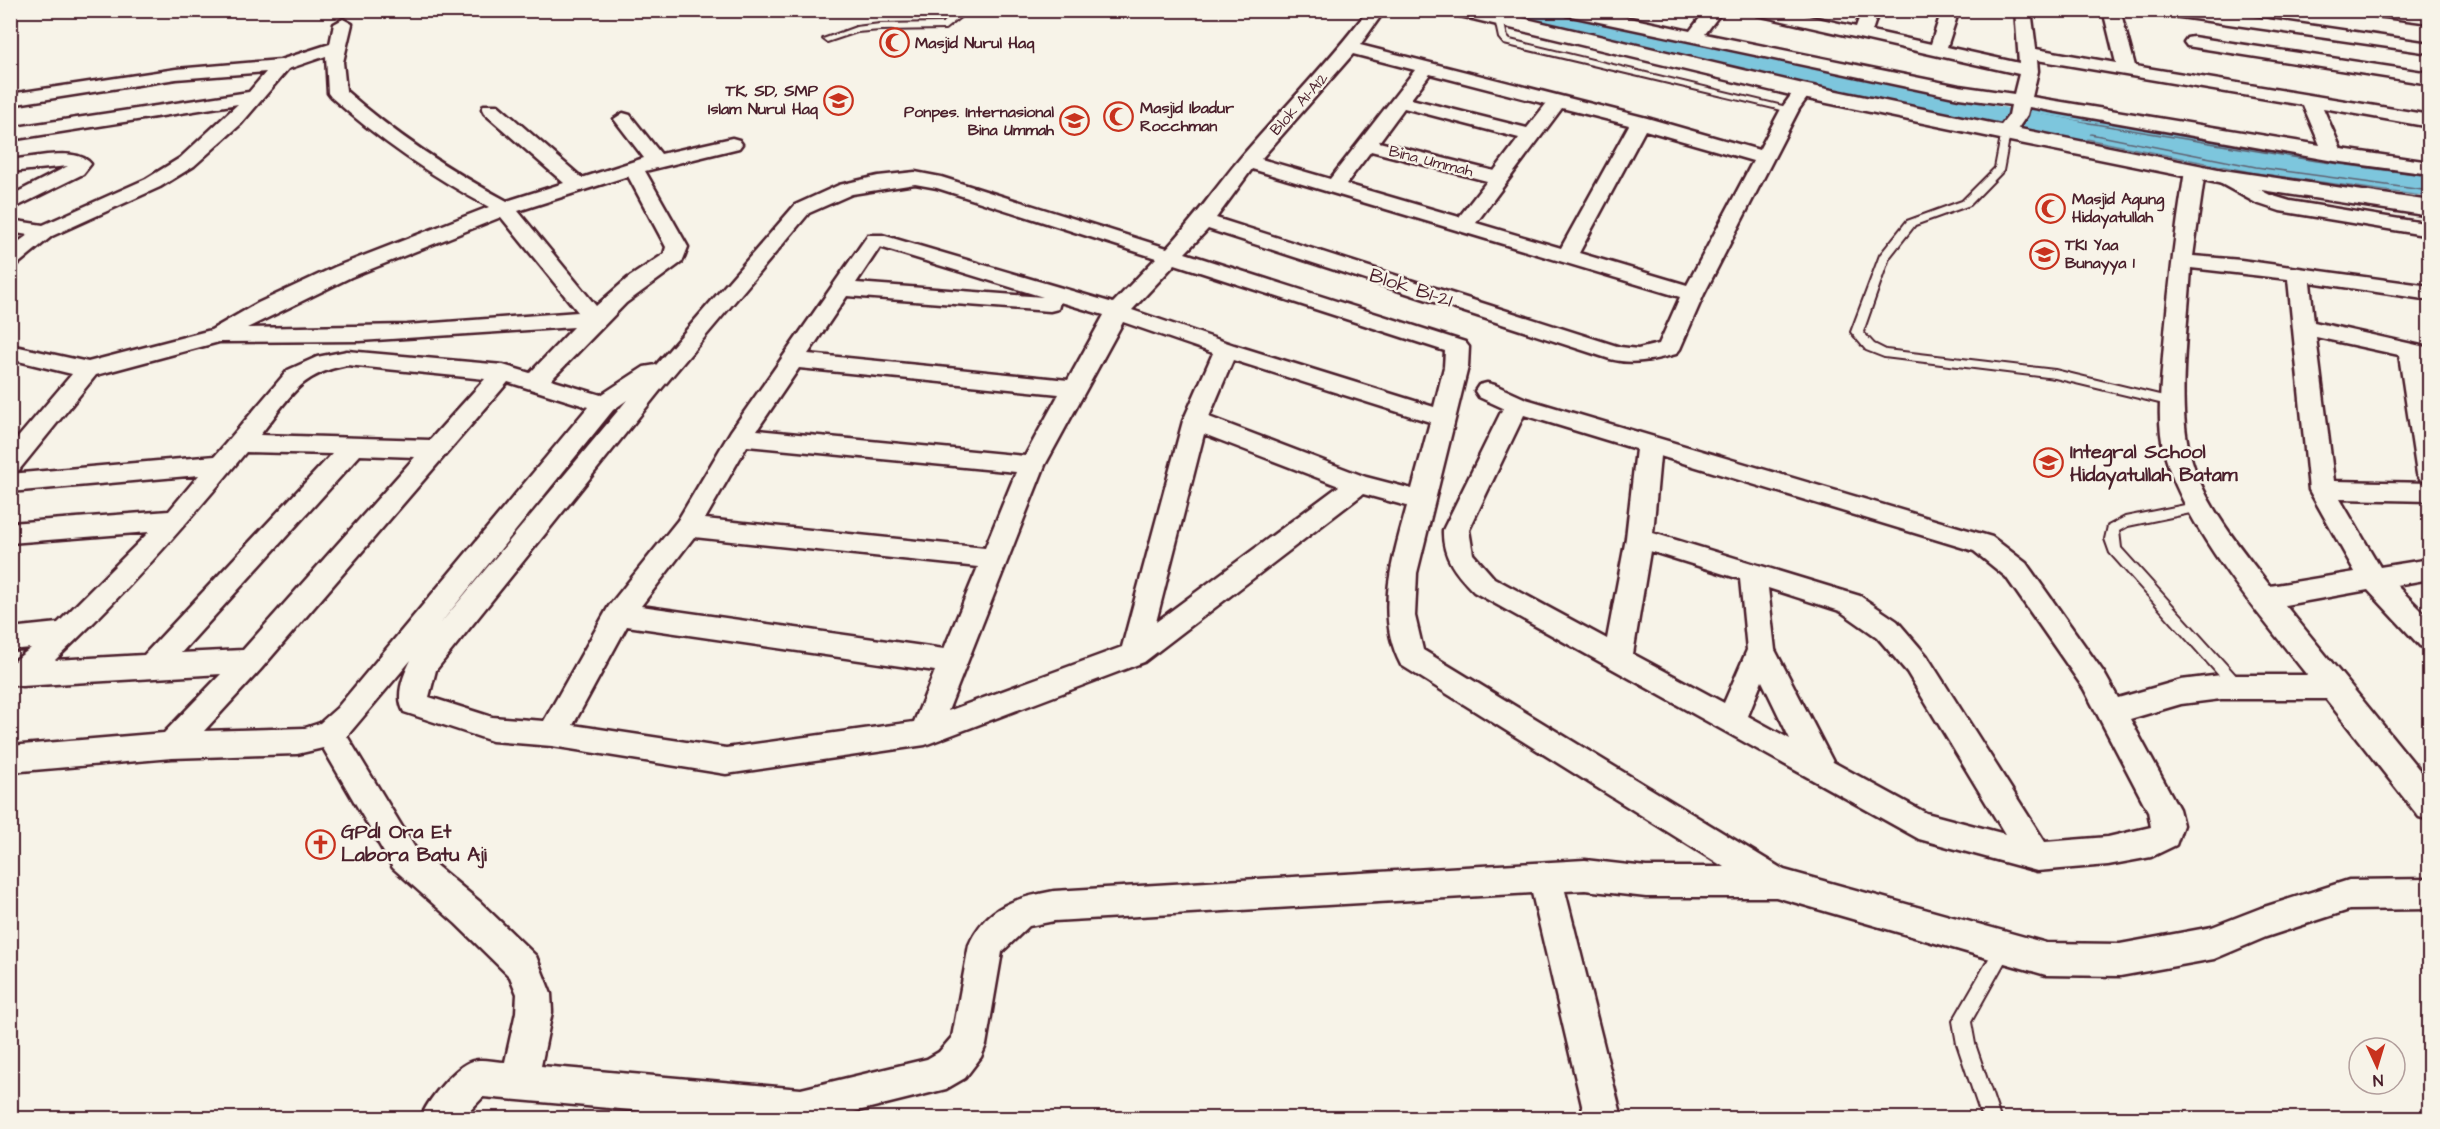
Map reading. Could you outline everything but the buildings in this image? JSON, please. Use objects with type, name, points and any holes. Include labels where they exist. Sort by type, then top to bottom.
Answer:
[{"type":"street","name":"Blok A1-A12","points":[[926,733],[1032,465],[1073,388],[1110,310],[1172,255],[1204,221],[1248,160],[1349,48],[1377,10]]},
{"type":"street","points":[[1460,10],[1499,19],[1594,51],[1797,100],[2013,119],[2430,168]]},
{"type":"street","points":[[1566,10],[1959,92],[2013,119],[2194,171],[2430,209]]},
{"type":"street","points":[[1694,37],[1715,10]]},
{"type":"street","points":[[1757,10],[1795,15],[1937,52],[2127,71],[2430,121]]},
{"type":"street","points":[[1862,34],[1871,10]]},
{"type":"street","points":[[1937,52],[1951,10]]},
{"type":"street","points":[[2013,119],[2028,62],[2024,10]]},
{"type":"street","points":[[2111,10],[2127,71]]},
{"type":"street","points":[[2166,10],[2430,48]]},
{"type":"street","points":[[2369,10],[2430,18]]},
{"type":"street","points":[[2199,13],[2194,48],[2208,85]]},
{"type":"street","points":[[343,24],[334,62],[337,93],[371,123],[446,176],[505,208],[594,318]]},
{"type":"street","points":[[10,259],[45,232],[153,183],[188,162],[256,96],[282,65],[338,47]]},
{"type":"street","points":[[1349,48],[1640,122],[1765,158]]},
{"type":"street","points":[[2194,48],[2430,79]]},
{"type":"street","points":[[2194,48],[2430,90]]},
{"type":"street","points":[[11,104],[176,74],[277,63],[282,65]]},
{"type":"street","points":[[1333,188],[1425,69]]},
{"type":"street","points":[[10,134],[256,96]]},
{"type":"street","points":[[1248,160],[1333,188],[1568,254],[1693,294],[1797,100]]},
{"type":"street","points":[[1464,225],[1557,101]]},
{"type":"street","points":[[1401,102],[1531,135]]},
{"type":"street","points":[[2311,103],[2334,155]]},
{"type":"street","points":[[491,110],[577,184]]},
{"type":"street","points":[[623,119],[656,161]]},
{"type":"street","points":[[1568,254],[1640,122]]},
{"type":"street","points":[[10,352],[88,369],[219,335],[266,308],[344,272],[505,208],[633,167],[732,144]]},
{"type":"street","name":"Bina Ummah","points":[[1365,144],[1498,178]]},
{"type":"street","points":[[10,204],[76,170],[81,164],[77,161],[62,160],[11,162]]},
{"type":"street","points":[[536,381],[594,318],[659,266],[674,257],[677,247],[633,167]]},
{"type":"street","points":[[2194,171],[2181,261],[2172,402],[2180,462],[2200,507],[2264,598],[2332,687],[2430,807]]},
{"type":"street","points":[[2223,177],[2264,199],[2287,207],[2430,230]]},
{"type":"street","points":[[1359,484],[1134,654],[926,733],[726,761],[552,734],[492,729],[414,704],[415,687],[423,665],[678,354],[802,209],[846,189],[878,182],[915,178],[941,183],[1172,255],[1457,347],[1456,367],[1403,573],[1400,600],[1402,637],[1411,657],[1776,882],[2046,959],[2120,960],[2214,943],[2261,923],[2349,895],[2430,894]]},
{"type":"street","name":"Blok B1-21","points":[[1204,221],[1618,354],[1653,355],[1668,349],[1693,294]]},
{"type":"street","points":[[10,226],[45,232]]},
{"type":"street","points":[[552,734],[619,614],[687,527],[740,437],[874,239],[1110,310],[1226,350],[1443,418]]},
{"type":"street","points":[[2181,261],[2298,274],[2430,293]]},
{"type":"street","points":[[2298,274],[2303,302],[2303,327],[2322,490],[2372,577],[2430,638]]},
{"type":"street","points":[[841,289],[1110,310]]},
{"type":"street","points":[[219,335],[275,337],[448,330],[594,318]]},
{"type":"street","points":[[2303,327],[2420,354],[2430,474]]},
{"type":"street","points":[[1134,654],[1195,421],[1226,350]]},
{"type":"street","points":[[10,759],[172,745],[313,740],[330,734],[348,717],[604,404],[678,354]]},
{"type":"street","points":[[16,674],[65,633],[176,520],[296,375],[328,361],[347,358],[503,373],[536,381],[604,404]]},
{"type":"street","points":[[792,360],[1073,388]]},
{"type":"street","points":[[10,464],[88,369]]},
{"type":"street","points":[[172,745],[251,661],[503,373]]},
{"type":"street","points":[[1487,391],[1517,405],[1963,536],[1983,544],[2016,570],[2094,681],[2163,810],[2167,825],[2164,835],[2151,843],[2108,851],[2037,857],[1919,825],[1484,585],[1459,557],[1455,544],[1456,530],[1517,405]]},
{"type":"street","points":[[1195,421],[1359,484],[1420,500]]},
{"type":"street","points":[[740,437],[1032,465]]},
{"type":"street","points":[[1618,658],[1639,538],[1650,445]]},
{"type":"street","points":[[10,483],[230,454],[354,446],[436,449]]},
{"type":"street","points":[[152,666],[354,446]]},
{"type":"street","points":[[2322,490],[2430,492]]},
{"type":"street","points":[[10,533],[176,520]]},
{"type":"street","points":[[687,527],[994,559]]},
{"type":"street","points":[[1639,538],[1850,603],[1887,629],[1917,664],[2037,857]]},
{"type":"street","points":[[2264,598],[2372,577],[2430,569]]},
{"type":"street","points":[[1753,573],[1761,650],[1822,772]]},
{"type":"street","points":[[619,614],[953,662]]},
{"type":"street","points":[[10,639],[65,633]]},
{"type":"street","points":[[1731,720],[1761,650]]},
{"type":"street","points":[[16,674],[251,661]]},
{"type":"street","points":[[2112,712],[2181,692],[2236,686],[2332,687]]},
{"type":"street","points":[[330,734],[404,858],[468,913],[524,967],[534,994],[534,1012],[519,1082]]},
{"type":"street","points":[[439,1119],[476,1078],[801,1107],[933,1076],[952,1065],[968,1045],[986,945],[1006,923],[1021,912],[1054,906],[1585,875],[1646,882],[1776,882]]},
{"type":"street","points":[[1545,878],[1604,1119]]},
{"type":"lane","points":[[826,39],[856,30],[880,27],[945,26],[965,10]]},
{"type":"lane","points":[[2013,119],[2000,169],[1966,203],[1911,223],[1884,257],[1857,332],[1870,347],[1884,353],[2055,374],[2172,402]]},
{"type":"lane","points":[[2200,507],[2125,522],[2113,529],[2112,539],[2115,550],[2236,686]]},
{"type":"lane","points":[[1991,1119],[1966,1044],[1962,1021],[2005,947]]},
{"type":"water","points":[[2013,104],[2429,170],[2429,197],[2255,173],[2007,123]]},
{"type":"waterway","points":[[1502,10],[1975,113],[2074,131]]},
{"type":"place","name":"Masjid Nurul Haq","points":[[894,43]]},
{"type":"place","name":"TK, SD, SMP Islam Nurul Haq","points":[[839,100]]},
{"type":"place","name":"Masjid Ibadur Rocchman","points":[[1119,117]]},
{"type":"place","name":"Ponpes. Internasional Bina Ummah","points":[[1075,121]]},
{"type":"place","name":"Masjid Agung Hidayatullah","points":[[2051,208]]},
{"type":"place","name":"TKI Yaa Bunayya 1","points":[[2044,254]]},
{"type":"place","name":"Integral School Hidayatullah Batam","points":[[2049,463]]},
{"type":"place","name":"GPdI Ora Et Labora Batu Aji","points":[[320,844]]}]
